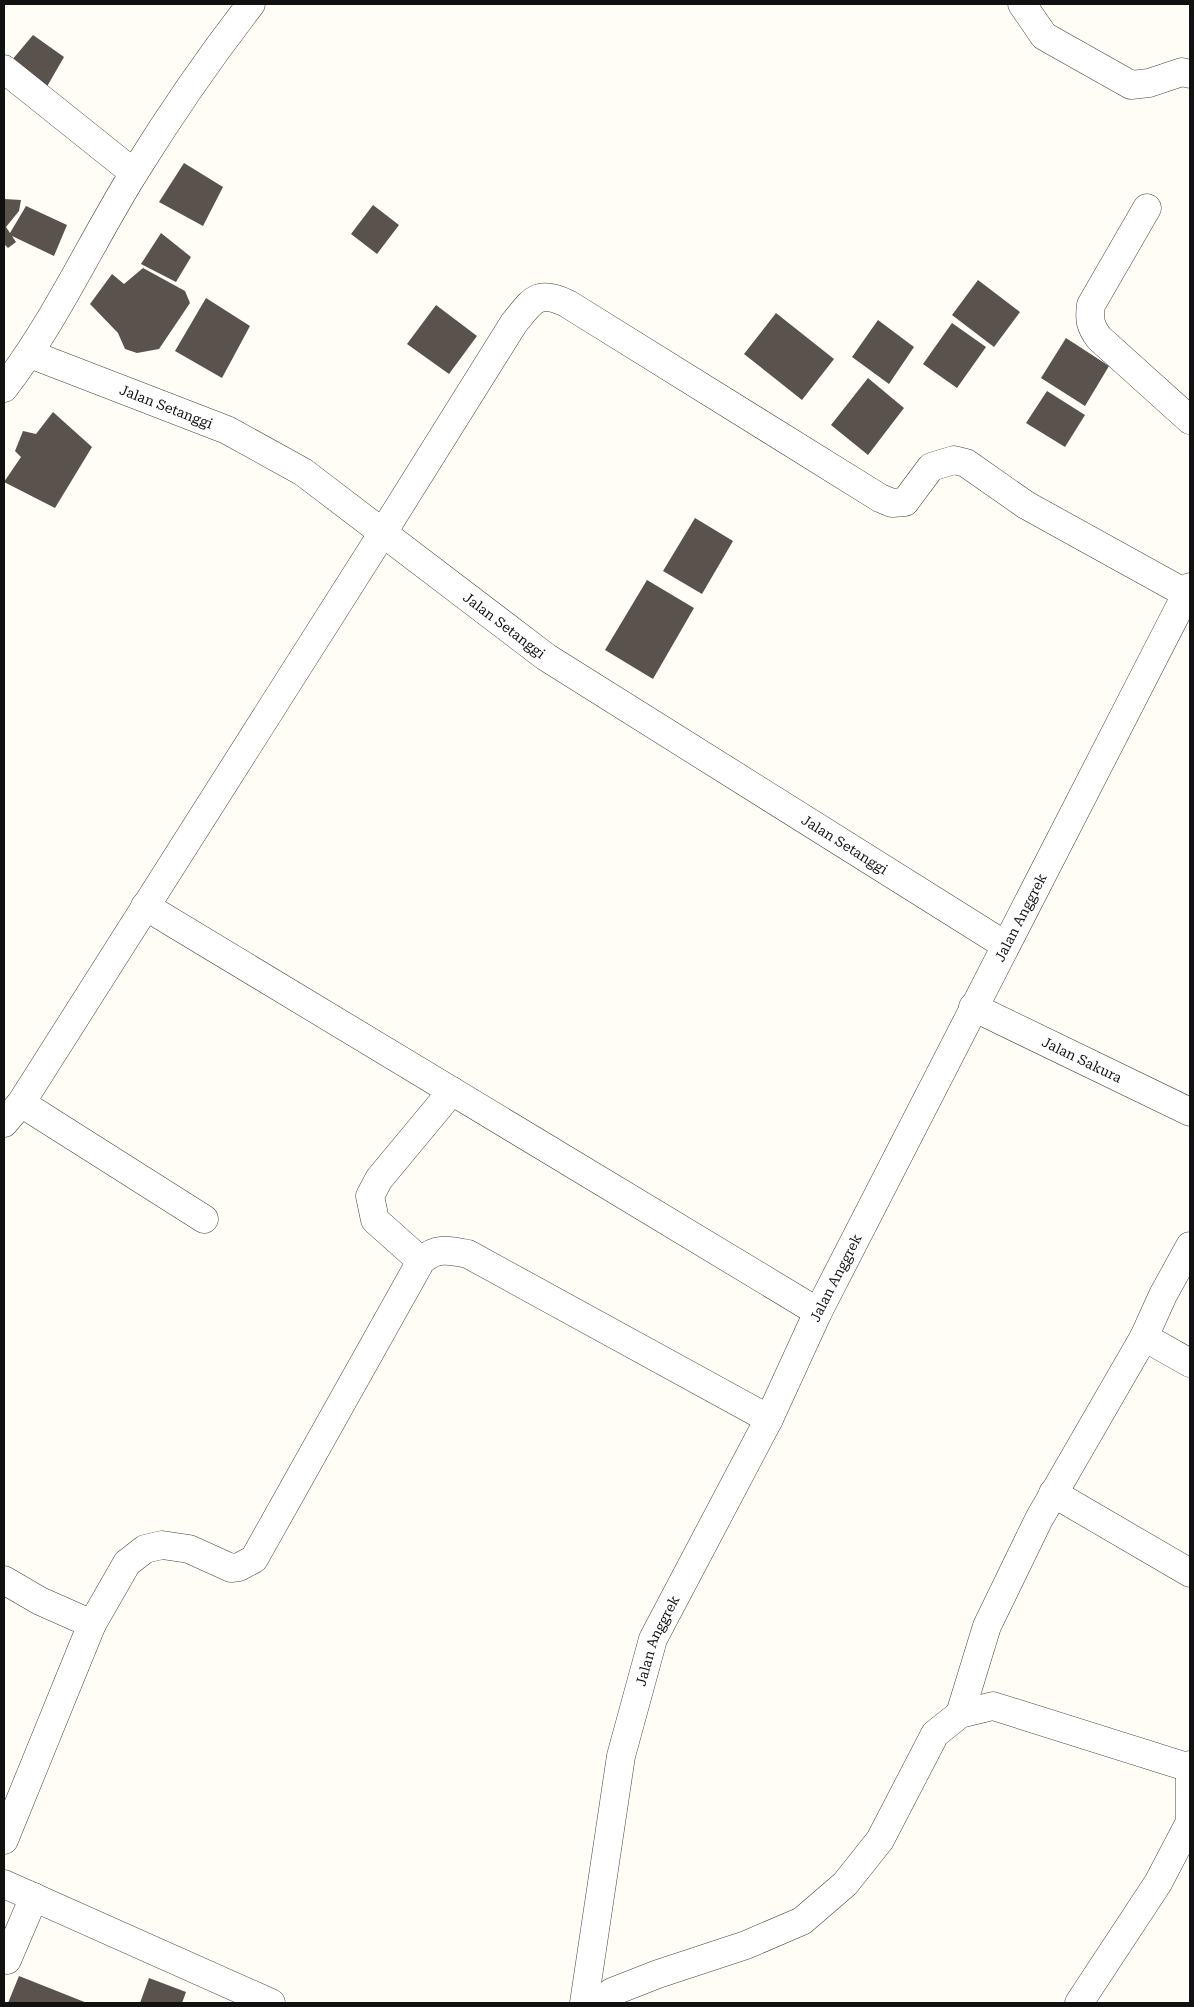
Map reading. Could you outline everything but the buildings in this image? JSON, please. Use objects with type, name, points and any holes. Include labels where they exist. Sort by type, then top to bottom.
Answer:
[{"type":"street","points":[[4,388],[30,354],[134,173],[212,55],[251,4]]},
{"type":"street","points":[[1022,4],[1044,36],[1131,85],[1149,83],[1182,72],[1190,74]]},
{"type":"street","points":[[4,69],[134,173]]},
{"type":"street","points":[[1147,208],[1091,305],[1089,319],[1091,328],[1099,338],[1190,420]]},
{"type":"street","points":[[204,1219],[12,1113],[382,534],[514,323],[534,300],[552,296],[568,304],[892,504],[905,502],[931,467],[954,460],[966,463],[1026,505],[1189,591]]},
{"type":"street","name":"Jalan Setanggi","points":[[30,354],[227,430],[303,472],[546,657],[1005,945]]},
{"type":"street","name":"Jalan Anggrek","points":[[584,2003],[621,1756],[653,1639],[769,1418],[818,1312],[1005,945],[1189,591]]},
{"type":"street","points":[[145,906],[818,1312]]},
{"type":"street","name":"Jalan Sakura","points":[[973,1008],[1190,1112]]},
{"type":"street","points":[[421,1261],[375,1220],[370,1196],[379,1179],[452,1091]]},
{"type":"street","points":[[960,1714],[987,1626],[1053,1493],[1144,1337],[1163,1295],[1190,1246]]},
{"type":"street","points":[[4,1840],[92,1624],[127,1563],[145,1548],[162,1545],[189,1549],[231,1568],[239,1568],[254,1558],[421,1261],[430,1252],[450,1250],[468,1254],[769,1418]]},
{"type":"street","points":[[1144,1337],[1190,1364]]},
{"type":"street","points":[[1053,1493],[1190,1573]]},
{"type":"street","points":[[4,1580],[40,1601],[92,1624]]},
{"type":"street","points":[[598,2003],[612,1992],[658,1974],[746,1945],[802,1921],[846,1884],[880,1840],[935,1734],[960,1714],[993,1706],[1190,1767],[1190,1822],[1158,1883],[1079,2003]]},
{"type":"street","points":[[4,1884],[271,2003]]},
{"type":"street","points":[[4,1958],[6,1960],[34,1897]]}]
